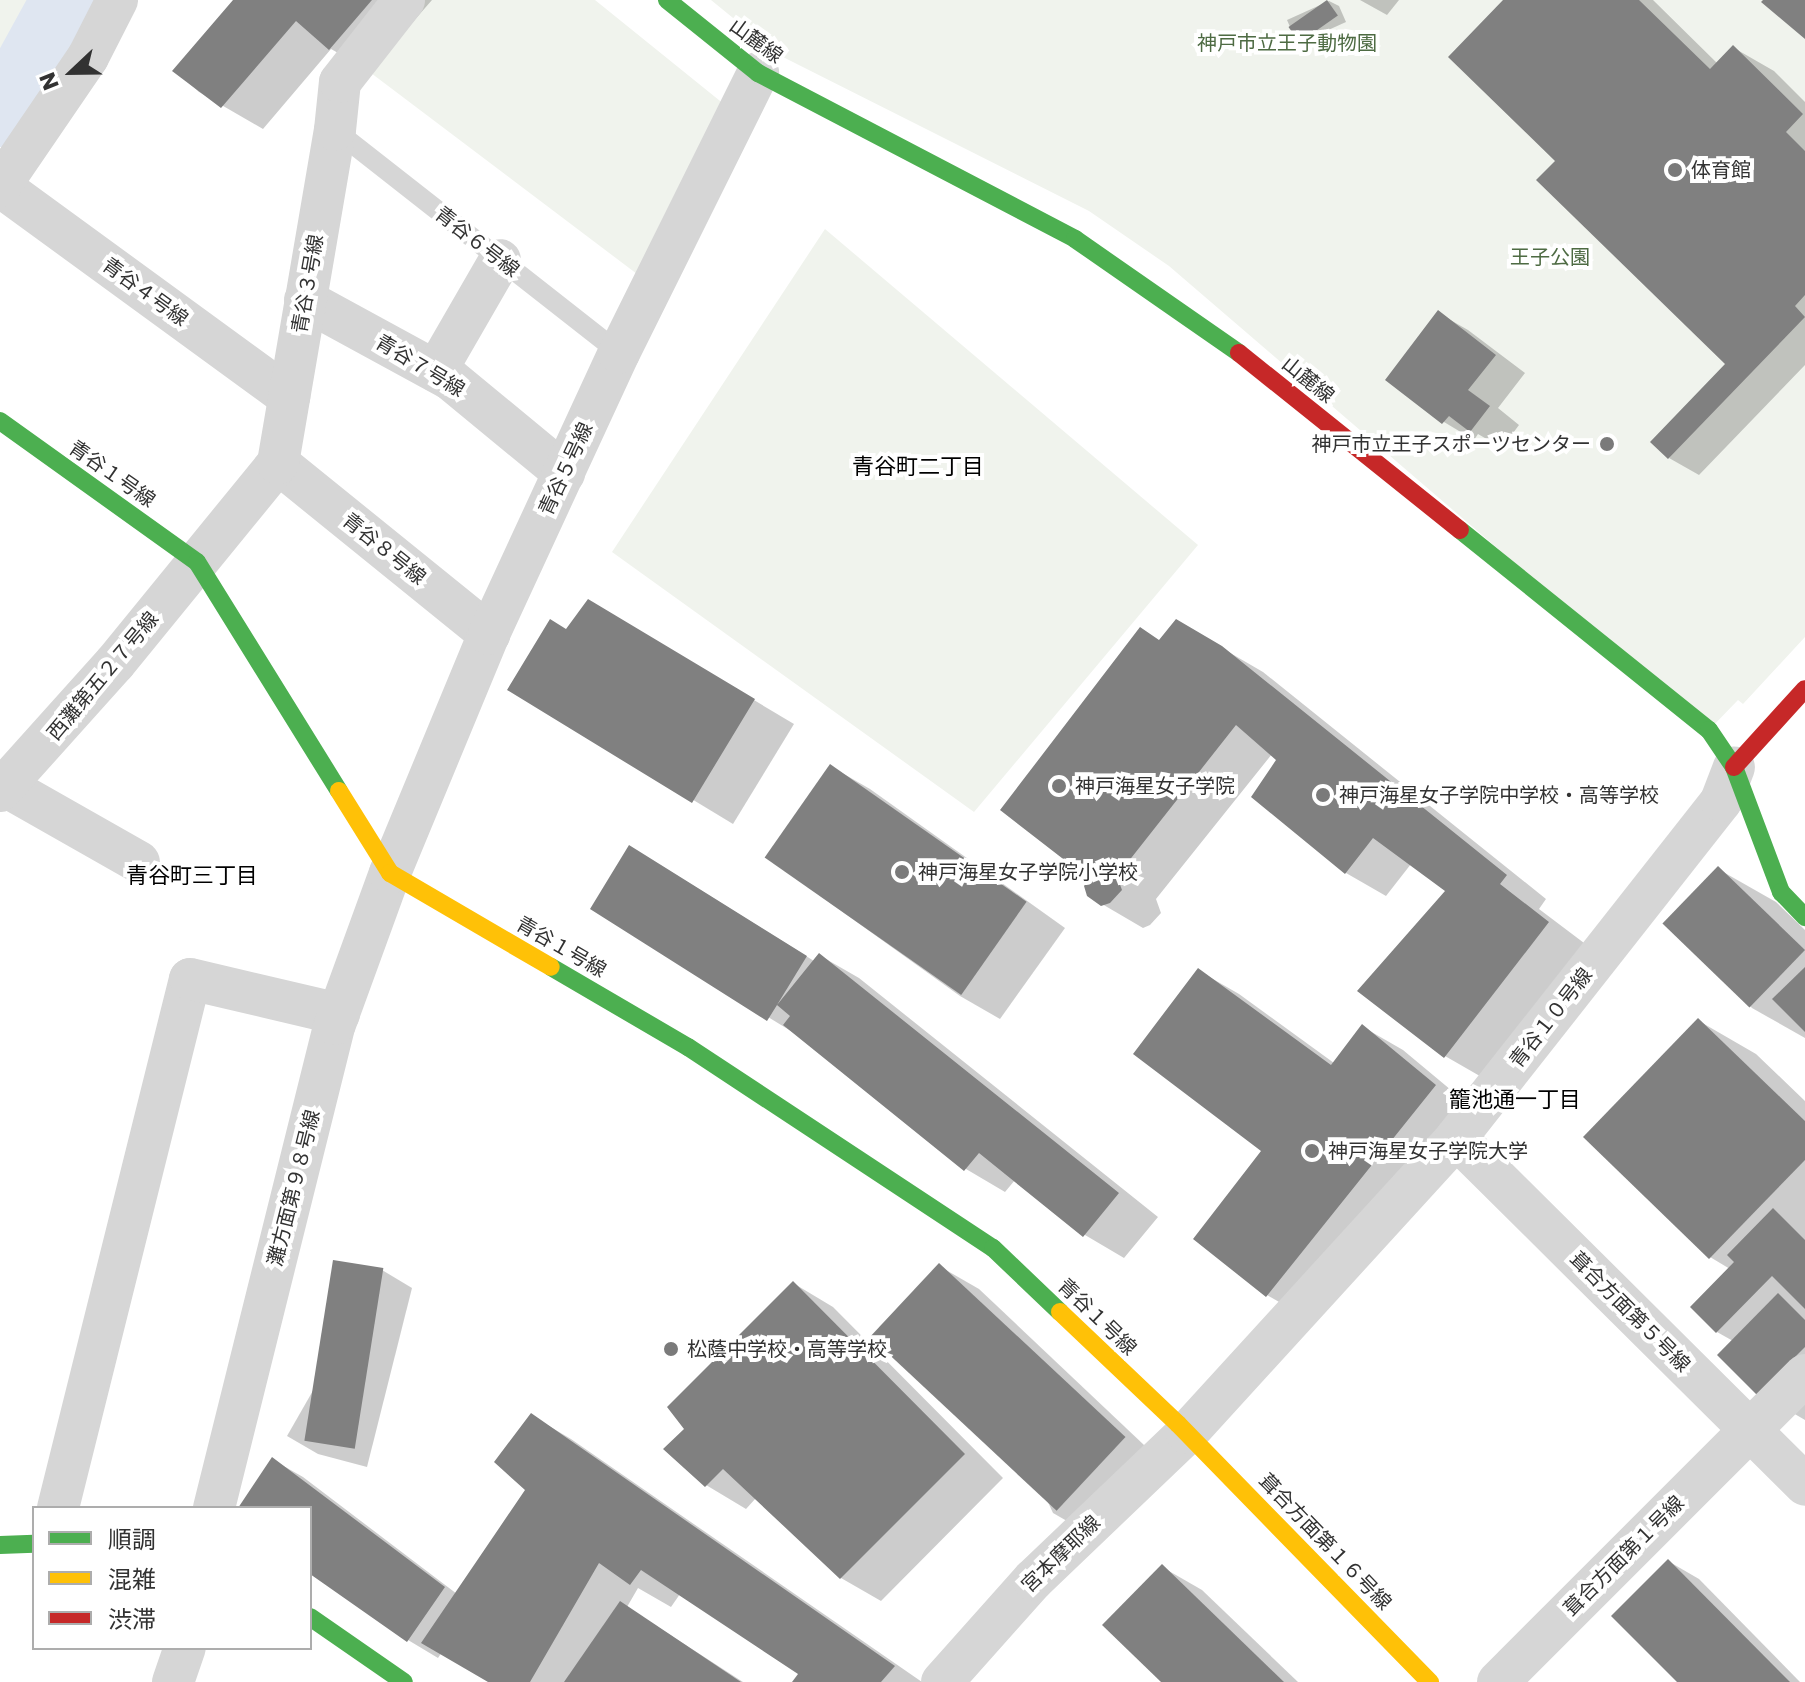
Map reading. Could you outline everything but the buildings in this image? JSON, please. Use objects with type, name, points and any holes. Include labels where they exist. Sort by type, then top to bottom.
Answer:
[{"type":"street","points":[[0,186],[88,57],[117,0]]},
{"type":"street","name":"青谷３号線","points":[[197,562],[278,463],[335,130],[340,82],[404,0]]},
{"type":"street","name":"山麓線","points":[[667,0],[758,73],[1075,239],[1220,338],[1709,730],[1734,767],[1781,892],[1805,917]]},
{"type":"street","name":"青谷５号線","points":[[390,873],[489,634],[619,353],[758,73]]},
{"type":"street","name":"青谷４号線","points":[[0,186],[289,397]]},
{"type":"street","points":[[436,371],[500,260]]},
{"type":"street","name":"青谷７号線","points":[[305,300],[450,379],[564,473]]},
{"type":"street","name":"青谷１号線","points":[[4,431],[197,562],[390,873],[688,1047],[993,1248],[1187,1433]]},
{"type":"street","name":"青谷８号線","points":[[278,463],[489,634]]},
{"type":"street","name":"西灘第五２７号線","points":[[2,789],[115,663],[197,562]]},
{"type":"street","points":[[1734,767],[1805,689]]},
{"type":"street","name":"青谷１０号線","points":[[1187,1433],[1456,1138],[1721,801],[1734,767]]},
{"type":"street","points":[[2,789],[139,862]]},
{"type":"street","name":"灘方面第９８号線","points":[[215,1506],[339,1014],[390,873]]},
{"type":"street","points":[[58,1506],[190,979],[339,1014]]},
{"type":"street","name":"葺合方面第５号線","points":[[1456,1138],[1805,1485]]},
{"type":"street","name":"葺合方面第１号線","points":[[1498,1682],[1805,1375]]},
{"type":"street","name":"宮本摩耶線","points":[[942,1682],[1033,1580],[1187,1433]]},
{"type":"street","name":"葺合方面第１６号線","points":[[1187,1433],[1430,1682]]},
{"type":"street","points":[[0,1545],[32,1544]]},
{"type":"street","points":[[312,1618],[404,1682]]},
{"type":"street","points":[[173,1682],[184,1650]]},
{"type":"lane","name":"青谷６号線","points":[[335,130],[619,353]]},
{"type":"green space","points":[[0,0],[53,0],[0,96]]},
{"type":"green space","points":[[422,0],[595,0],[730,109],[641,277],[367,70]]},
{"type":"green space","name":"神戸市立王子スポーツセンター","points":[[711,0],[1805,0],[1805,637],[1743,704],[1738,700],[1709,730],[1169,266],[1089,211],[777,54]]},
{"type":"green space","points":[[825,229],[1198,545],[974,812],[612,552]]},
{"type":"waterway","points":[[0,115],[63,0]]},
{"type":"traffic: fast","points":[[667,0],[758,73],[1075,239],[1239,353]]},
{"type":"traffic: fast","points":[[0,421],[197,562],[339,791]]},
{"type":"traffic: fast","points":[[1460,530],[1709,730],[1734,767],[1781,892],[1805,917]]},
{"type":"traffic: fast","points":[[551,967],[688,1047],[993,1248],[1060,1312]]},
{"type":"traffic: fast","points":[[0,1545],[32,1544]]},
{"type":"traffic: fast","points":[[312,1618],[404,1682]]},
{"type":"traffic: slow","points":[[339,791],[390,873],[551,967]]},
{"type":"traffic: slow","points":[[1060,1312],[1178,1424],[1430,1682]]},
{"type":"traffic: jam","points":[[1239,353],[1460,530]]},
{"type":"traffic: jam","points":[[1734,767],[1805,689]]},
{"type":"place","name":"体育館","points":[[1675,170]]},
{"type":"place","name":"神戸市立王子スポーツセンター","points":[[1607,444]]},
{"type":"place","name":"神戸海星女子学院","points":[[1059,786]]},
{"type":"place","name":"神戸海星女子学院中学校・高等学校","points":[[1323,795]]},
{"type":"place","name":"神戸海星女子学院小学校","points":[[902,872]]},
{"type":"place","name":"神戸海星女子学院大学","points":[[1312,1151]]},
{"type":"place","name":"松蔭中学校・高等学校","points":[[671,1349]]},
{"type":"district","name":"青谷町二丁目","points":[[918,467]]},
{"type":"district","name":"青谷町三丁目","points":[[192,876]]},
{"type":"district","name":"籠池通一丁目","points":[[1515,1100]]},
{"type":"park label","name":"神戸市立王子動物園","points":[[1287,43]]},
{"type":"park label","name":"王子公園","points":[[1550,257]]}]
